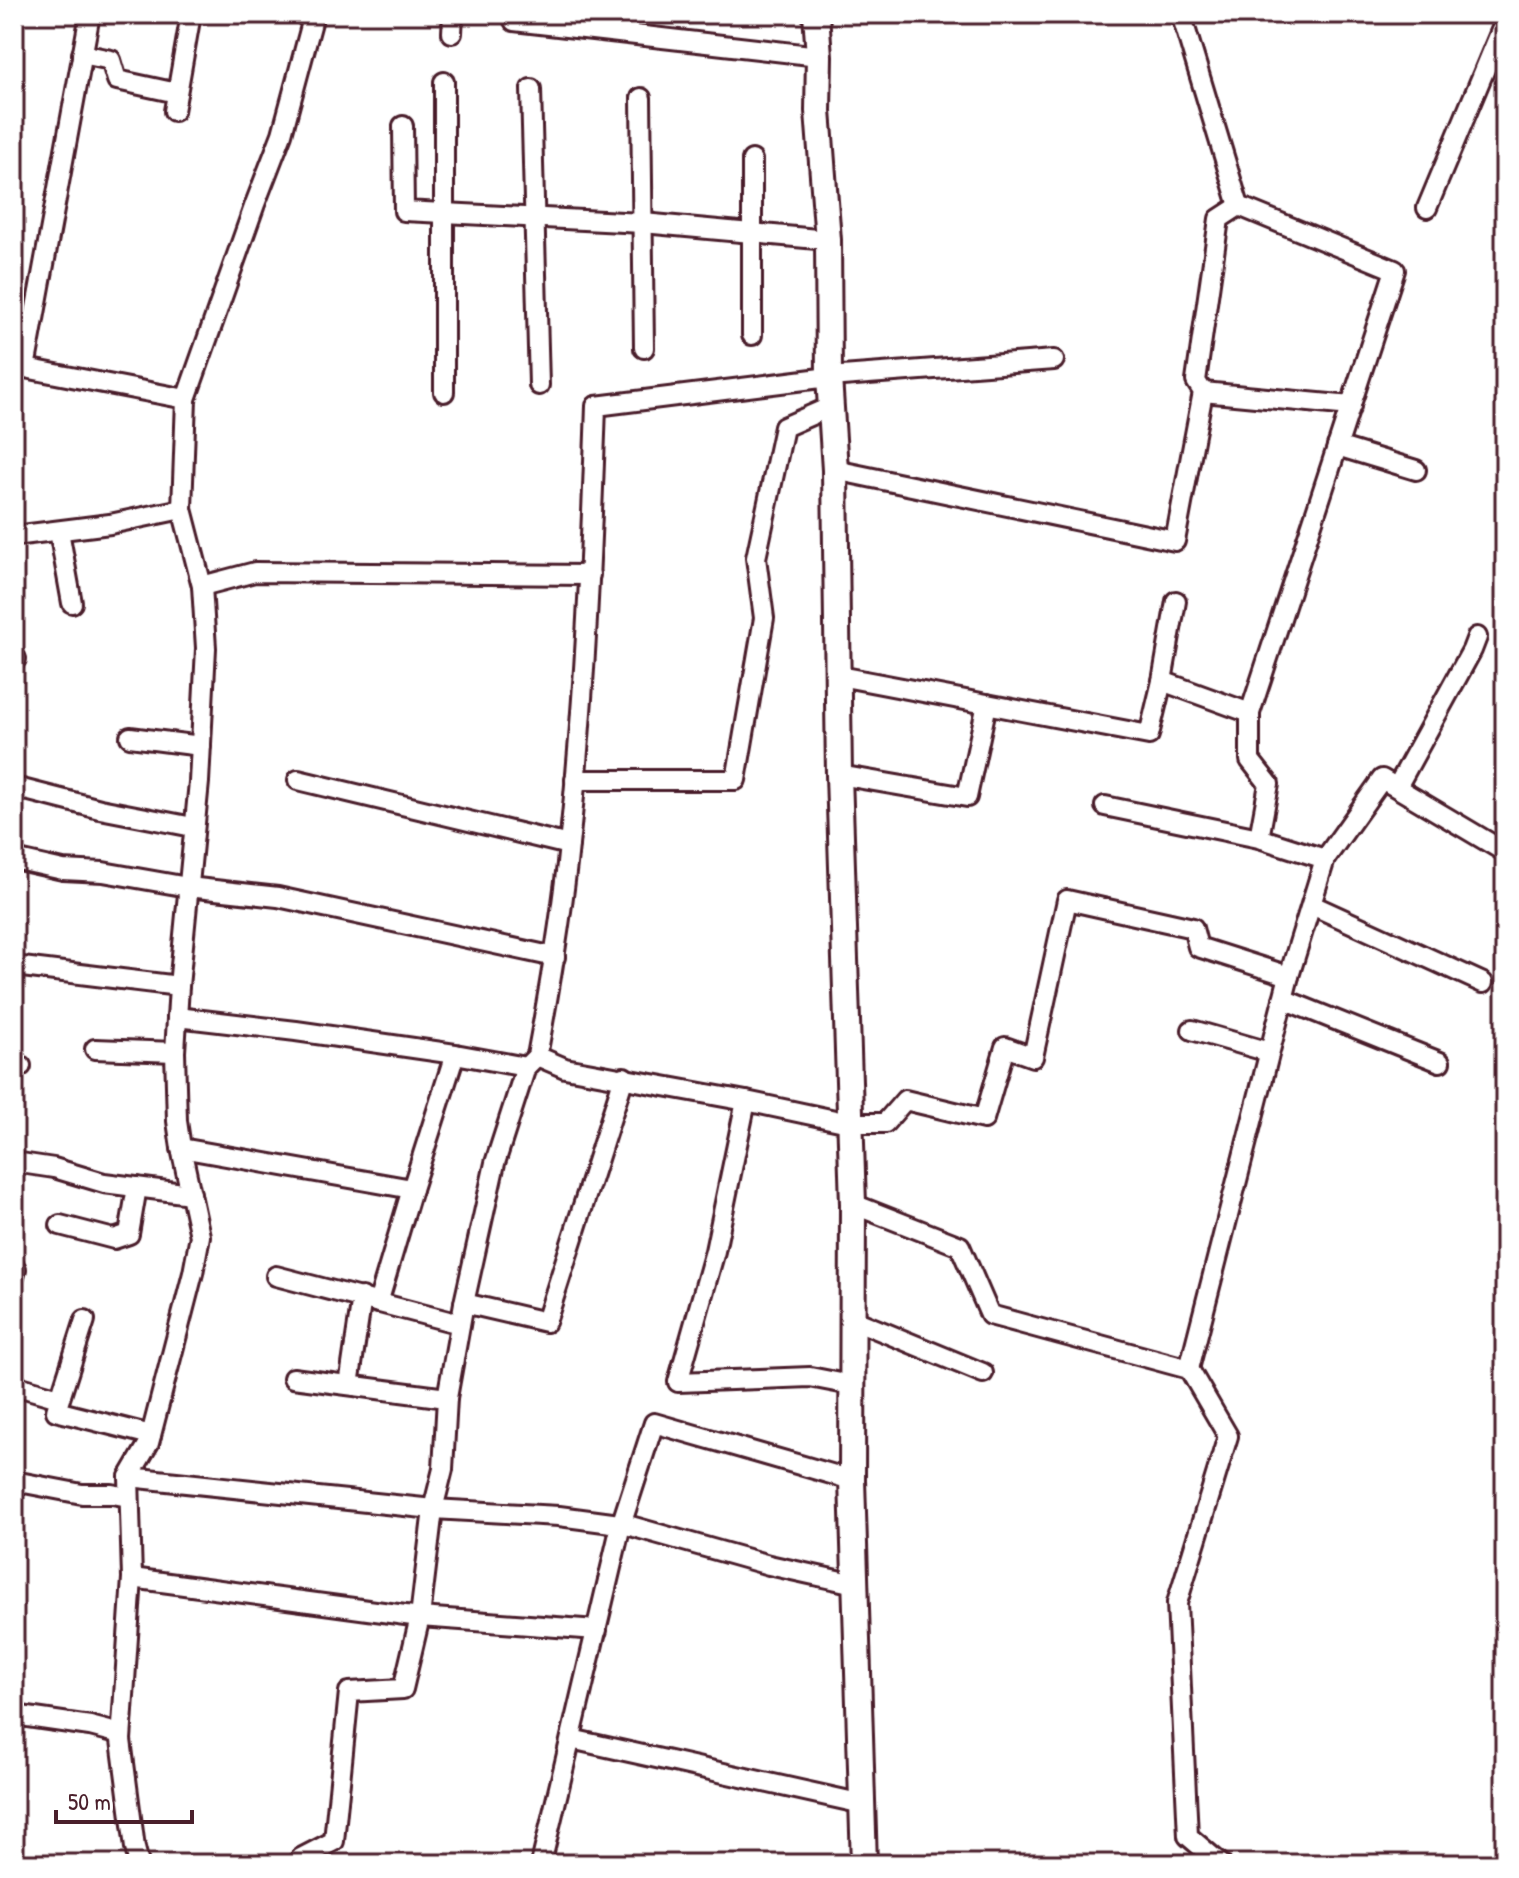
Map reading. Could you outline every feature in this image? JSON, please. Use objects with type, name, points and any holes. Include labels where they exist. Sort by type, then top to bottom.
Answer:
[{"type":"street","points":[[90,14],[19,368],[186,399]]},
{"type":"street","points":[[82,54],[111,60],[117,80],[175,102],[191,14]]},
{"type":"street","points":[[139,1864],[121,1734],[132,1578],[129,1477],[149,1443],[200,1236],[177,1121],[175,1052],[199,782],[206,648],[202,586],[182,509],[186,399],[282,134],[312,22],[302,14]]},
{"type":"street","points":[[452,33],[453,14]]},
{"type":"street","points":[[514,14],[514,21],[819,56]]},
{"type":"street","points":[[816,14],[818,111],[828,240],[829,377],[835,470],[839,775],[853,1204],[852,1480],[864,1864]]},
{"type":"street","points":[[1181,14],[1239,206]]},
{"type":"street","points":[[1427,208],[1505,21]]},
{"type":"street","points":[[444,82],[444,392]]},
{"type":"street","points":[[531,89],[539,385]]},
{"type":"street","points":[[641,98],[644,348]]},
{"type":"street","points":[[403,126],[404,211],[643,223],[828,240]]},
{"type":"street","points":[[752,160],[752,335]]},
{"type":"street","points":[[835,470],[1175,541],[1203,392],[1196,381],[1219,219],[1239,206]]},
{"type":"street","points":[[1239,206],[1395,270],[1250,713],[1250,760],[1269,784],[1259,838]]},
{"type":"street","points":[[306,1864],[301,1858],[334,1841],[349,1692],[403,1689],[420,1617],[433,1509],[443,1469],[447,1398],[464,1303],[495,1163],[532,1062],[555,957],[575,780],[590,575],[596,406],[829,377],[1054,360]]},
{"type":"street","points":[[1203,392],[1351,406]]},
{"type":"street","points":[[575,780],[736,780],[764,618],[756,558],[784,427],[832,406]]},
{"type":"street","points":[[1337,446],[1416,470]]},
{"type":"street","points":[[14,536],[110,524],[182,509]]},
{"type":"street","points":[[59,531],[72,603]]},
{"type":"street","points":[[202,586],[255,572],[590,575]]},
{"type":"street","points":[[839,676],[1149,735],[1176,601]]},
{"type":"street","points":[[1397,787],[1477,637]]},
{"type":"street","points":[[1162,681],[1250,713]]},
{"type":"street","points":[[839,775],[967,797],[987,704]]},
{"type":"street","points":[[130,737],[201,746]]},
{"type":"street","points":[[1221,1864],[1188,1836],[1177,1603],[1228,1436],[1189,1369],[1289,976],[1325,859],[1382,779],[1505,852]]},
{"type":"street","points":[[298,780],[569,845]]},
{"type":"street","points":[[14,787],[100,809],[193,827]]},
{"type":"street","points":[[1105,806],[1259,838],[1325,859]]},
{"type":"street","points":[[14,859],[63,870],[103,872],[188,887],[278,897],[555,957]]},
{"type":"street","points":[[177,1017],[532,1062],[624,1077],[849,1123],[885,1123],[905,1100],[984,1119],[1005,1047],[1033,1057],[1067,900],[1193,928],[1198,947],[1289,976]]},
{"type":"street","points":[[1312,905],[1483,983]]},
{"type":"street","points":[[14,966],[179,986]]},
{"type":"street","points":[[1283,999],[1440,1062]]},
{"type":"street","points":[[1192,1030],[1269,1052]]},
{"type":"street","points":[[95,1049],[175,1052]]},
{"type":"street","points":[[349,1385],[370,1300],[412,1189],[455,1054]]},
{"type":"street","points":[[464,1303],[546,1322],[624,1077]]},
{"type":"street","points":[[746,1101],[715,1251],[678,1382],[810,1377],[851,1385]]},
{"type":"street","points":[[181,1148],[412,1189]]},
{"type":"street","points":[[14,1162],[54,1168],[104,1183],[191,1194]]},
{"type":"street","points":[[60,1225],[114,1239],[129,1234],[137,1187]]},
{"type":"street","points":[[853,1204],[960,1246],[990,1315],[1189,1369]]},
{"type":"street","points":[[276,1276],[460,1324]]},
{"type":"street","points":[[852,1319],[983,1373]]},
{"type":"street","points":[[85,1320],[56,1411],[151,1435]]},
{"type":"street","points":[[293,1378],[447,1398]]},
{"type":"street","points":[[14,1385],[59,1398]]},
{"type":"street","points":[[541,1864],[621,1525],[654,1423],[852,1480]]},
{"type":"street","points":[[129,1477],[433,1509],[559,1516],[621,1525],[769,1565],[855,1584]]},
{"type":"street","points":[[14,1481],[82,1494],[129,1497]]},
{"type":"street","points":[[132,1578],[420,1617],[597,1630]]},
{"type":"street","points":[[14,1715],[90,1726],[121,1734]]},
{"type":"street","points":[[571,1739],[863,1804]]}]
